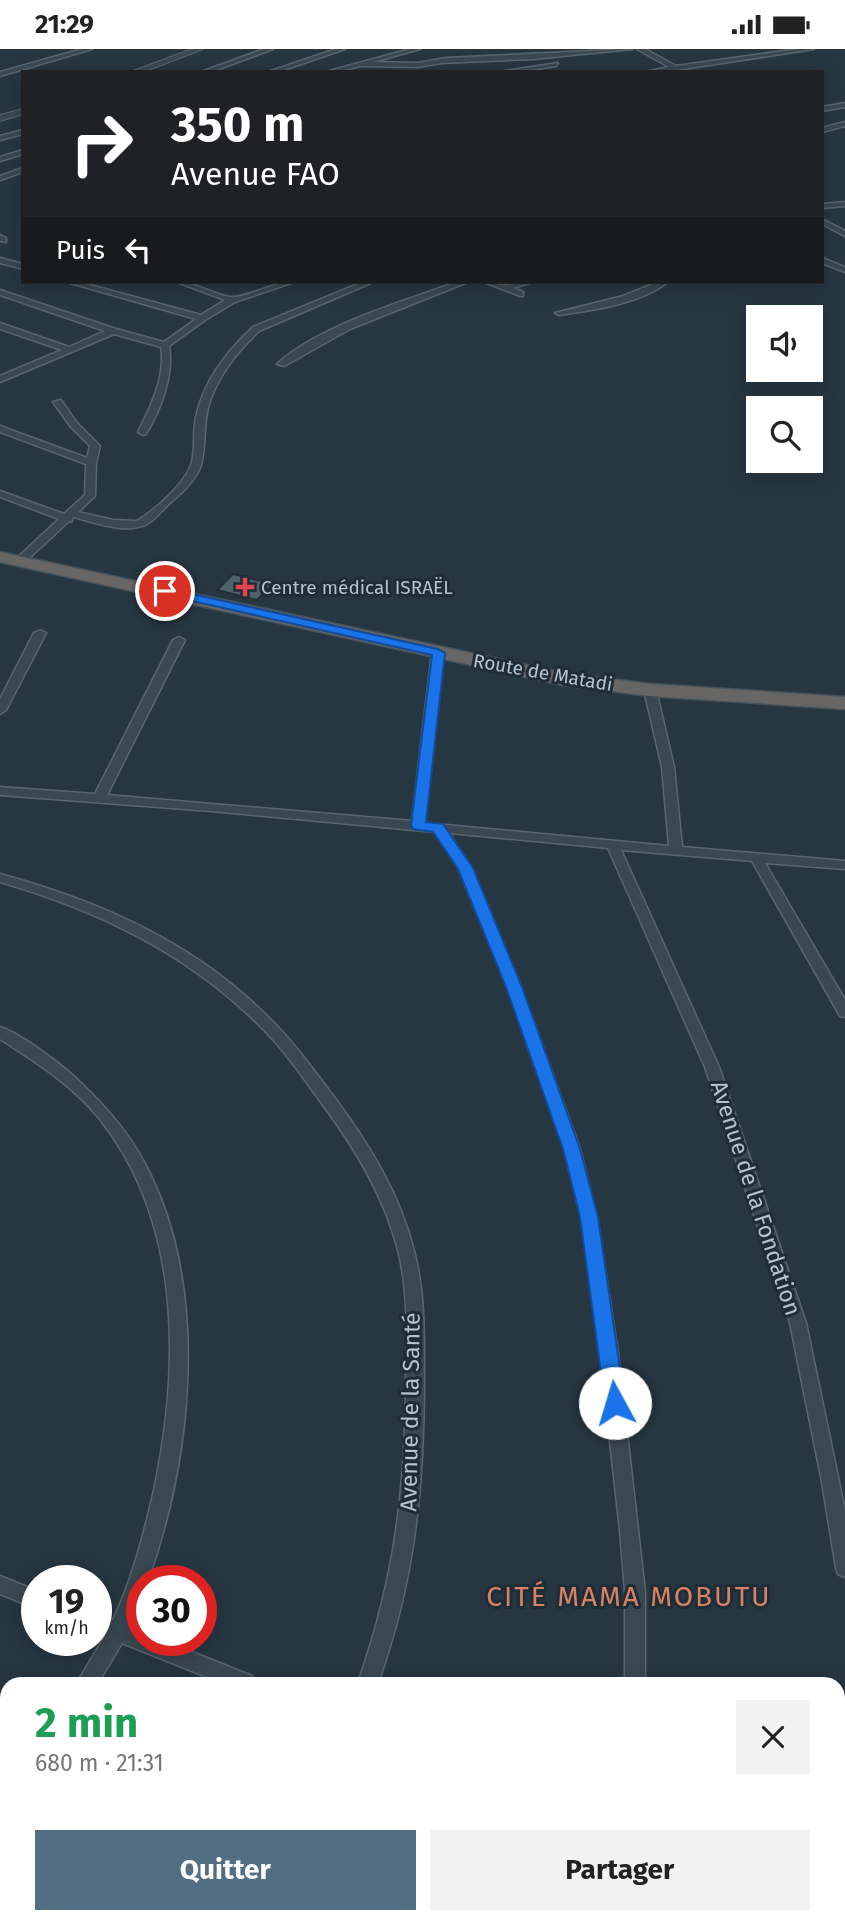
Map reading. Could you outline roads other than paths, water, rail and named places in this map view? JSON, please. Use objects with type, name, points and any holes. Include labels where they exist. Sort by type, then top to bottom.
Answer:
[{"type":"highway","name":"Route de Matadi","points":[[0,557],[564,679],[650,690],[845,702]]},
{"type":"street","points":[[0,73],[89,49]]},
{"type":"street","points":[[141,70],[199,49]]},
{"type":"street","points":[[210,70],[270,49]]},
{"type":"street","points":[[277,70],[342,49]]},
{"type":"street","points":[[336,70],[417,49]]},
{"type":"street","points":[[359,64],[409,65],[491,49]]},
{"type":"street","points":[[526,58],[562,49]]},
{"type":"street","points":[[439,61],[526,58],[629,49]]},
{"type":"street","points":[[640,49],[677,69]]},
{"type":"street","points":[[759,49],[769,55]]},
{"type":"street","points":[[668,70],[811,49]]},
{"type":"street","points":[[515,70],[589,59],[581,53]]},
{"type":"street","points":[[824,109],[845,105]]},
{"type":"street","points":[[0,118],[21,112]]},
{"type":"street","points":[[824,129],[845,124]]},
{"type":"street","points":[[0,138],[21,133]]},
{"type":"street","points":[[0,159],[21,153]]},
{"type":"street","points":[[0,178],[21,171]]},
{"type":"street","points":[[824,206],[845,204]]},
{"type":"street","points":[[824,222],[845,234]]},
{"type":"street","points":[[824,229],[845,227]]},
{"type":"street","points":[[0,260],[21,266]]},
{"type":"street","points":[[824,261],[845,270]]},
{"type":"street","points":[[78,284],[202,318]]},
{"type":"street","points":[[187,284],[232,300]]},
{"type":"street","points":[[165,345],[232,300],[284,284]]},
{"type":"street","points":[[0,494],[71,516],[129,524],[142,523],[173,498],[195,472],[201,451],[201,415],[206,398],[242,341],[264,325],[364,284]]},
{"type":"street","points":[[281,363],[318,338],[398,304],[458,284]]},
{"type":"street","points":[[494,284],[520,294]]},
{"type":"street","points":[[505,288],[520,284]]},
{"type":"street","points":[[559,313],[604,306],[643,293],[660,284]]},
{"type":"street","points":[[0,292],[113,331],[165,345]]},
{"type":"street","points":[[0,326],[68,349]]},
{"type":"street","points":[[0,379],[113,331]]},
{"type":"street","points":[[143,432],[152,414],[169,356],[165,345]]},
{"type":"street","points":[[0,367],[15,372]]},
{"type":"street","points":[[20,561],[90,496],[91,463],[95,446],[93,441],[74,425],[58,402]]},
{"type":"street","points":[[0,429],[91,463]]},
{"type":"street","points":[[0,710],[40,633]]},
{"type":"street","points":[[100,797],[179,640]]},
{"type":"street","points":[[418,825],[438,653]]},
{"type":"street","points":[[650,690],[668,767],[676,852]]},
{"type":"street","points":[[0,791],[100,797],[418,825],[676,852],[845,865]]},
{"type":"street","points":[[438,827],[465,868],[514,987],[572,1149],[589,1217],[609,1353],[629,1530],[635,1593],[635,1677]]},
{"type":"street","name":"Avenue de la Fondation","points":[[613,846],[712,1067],[798,1323],[831,1482],[845,1568]]},
{"type":"street","points":[[757,858],[845,1012]]},
{"type":"street","name":"Avenue de la Santé","points":[[0,878],[74,901],[111,916],[157,940],[211,974],[261,1018],[291,1052],[349,1127],[379,1178],[406,1252],[415,1329],[415,1446],[407,1534],[391,1615],[370,1677]]},
{"type":"street","points":[[0,1032],[50,1062],[96,1105],[128,1147],[152,1192],[168,1239],[177,1285],[180,1326],[176,1419],[155,1532],[118,1632],[91,1677]]},
{"type":"street","points":[[0,1585],[21,1594]]},
{"type":"street","points":[[112,1630],[230,1677]]},
{"type":"place","name":"Centre médical ISRAËL","points":[[245,587]]},
{"type":"district","name":"CITÉ MAMA MOBUTU","points":[[629,1596]]}]
